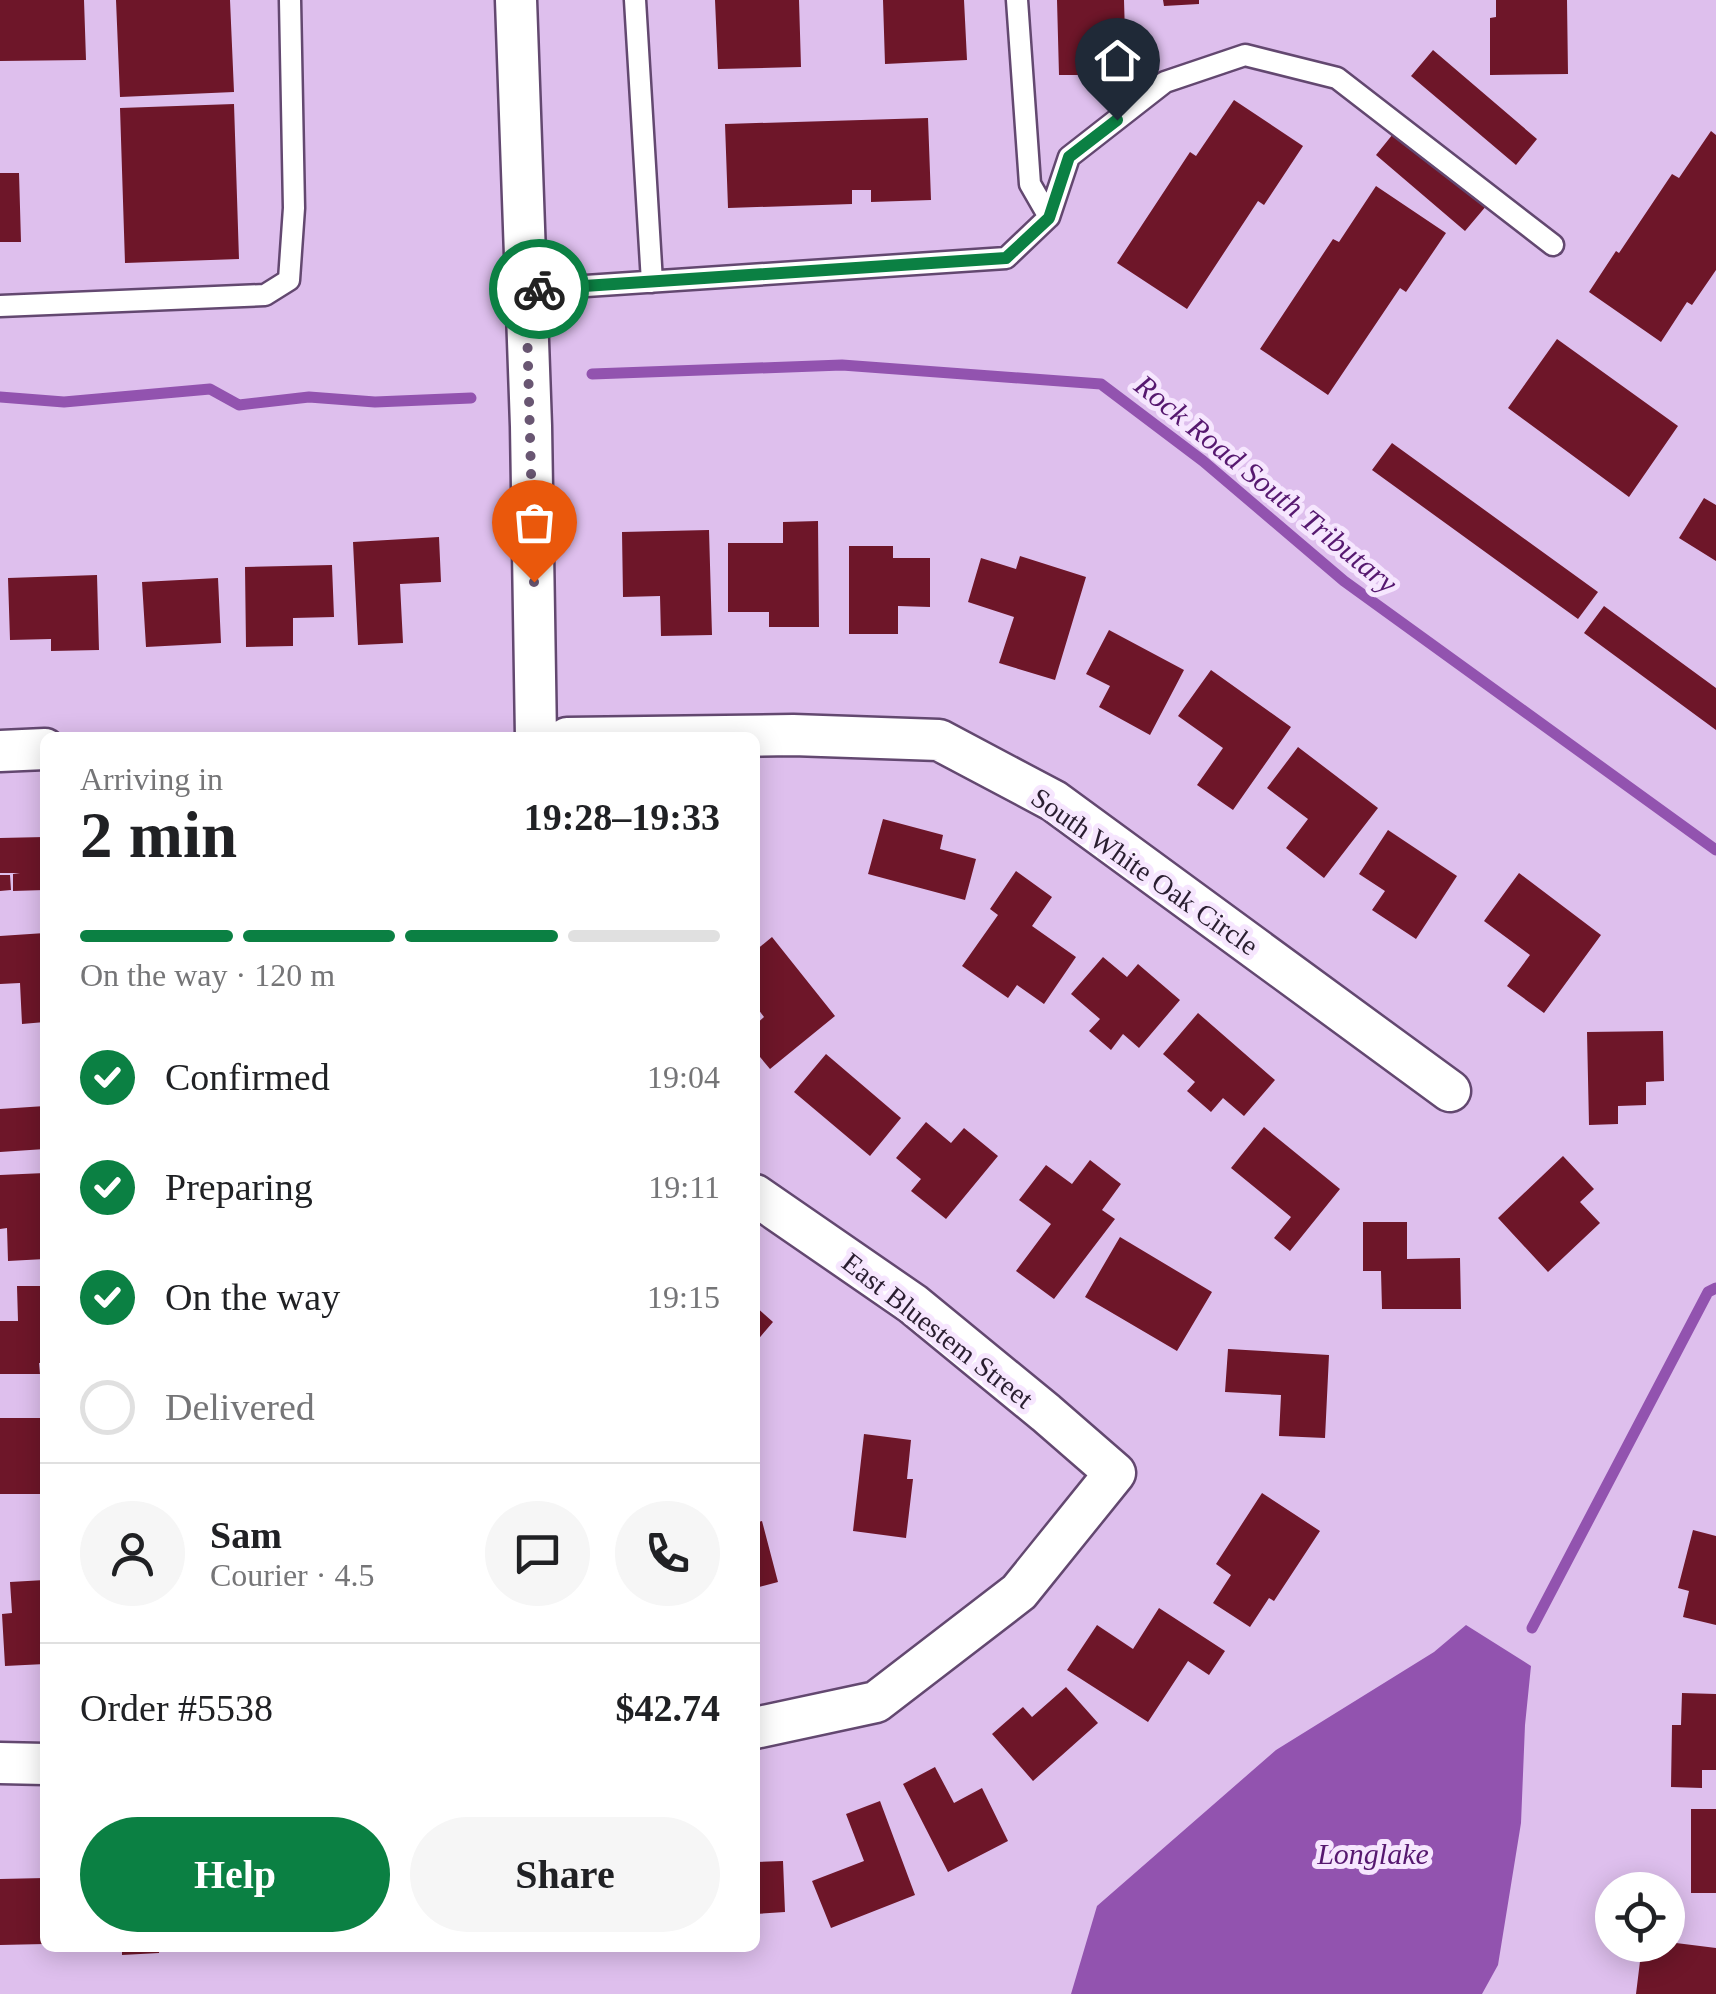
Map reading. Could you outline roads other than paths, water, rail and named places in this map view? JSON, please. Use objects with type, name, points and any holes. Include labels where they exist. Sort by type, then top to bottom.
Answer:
[{"type":"street","points":[[516,0],[531,426],[536,732]]},
{"type":"street","name":"South White Oak Circle","points":[[760,735],[939,740],[1054,801],[1450,1091]]},
{"type":"street","points":[[0,751],[40,749]]},
{"type":"street","name":"East Bluestem Street","points":[[760,1198],[913,1304],[1115,1473],[1019,1592],[876,1702],[760,1727]]},
{"type":"street","points":[[0,1763],[40,1764]]},
{"type":"lane","points":[[0,306],[264,295],[289,280],[294,208],[290,0]]},
{"type":"lane","points":[[635,0],[652,282]]},
{"type":"lane","points":[[1017,0],[1030,184],[1049,218]]},
{"type":"lane","points":[[526,290],[1006,258],[1049,218],[1069,157],[1164,82],[1245,55],[1337,78],[1553,245]]},
{"type":"water","name":"Longlake","points":[[1466,1625],[1531,1666],[1521,1823],[1498,1965],[1482,1994],[1071,1994],[1097,1906],[1276,1750],[1434,1652]]},
{"type":"waterway","name":"Rock Road South Tributary","points":[[592,374],[842,365],[1101,384],[1203,461],[1344,581],[1716,850]]},
{"type":"waterway","points":[[0,397],[64,402],[210,389],[239,405],[309,397],[375,402],[471,398]]},
{"type":"waterway","points":[[1532,1628],[1708,1292],[1716,1288]]}]
